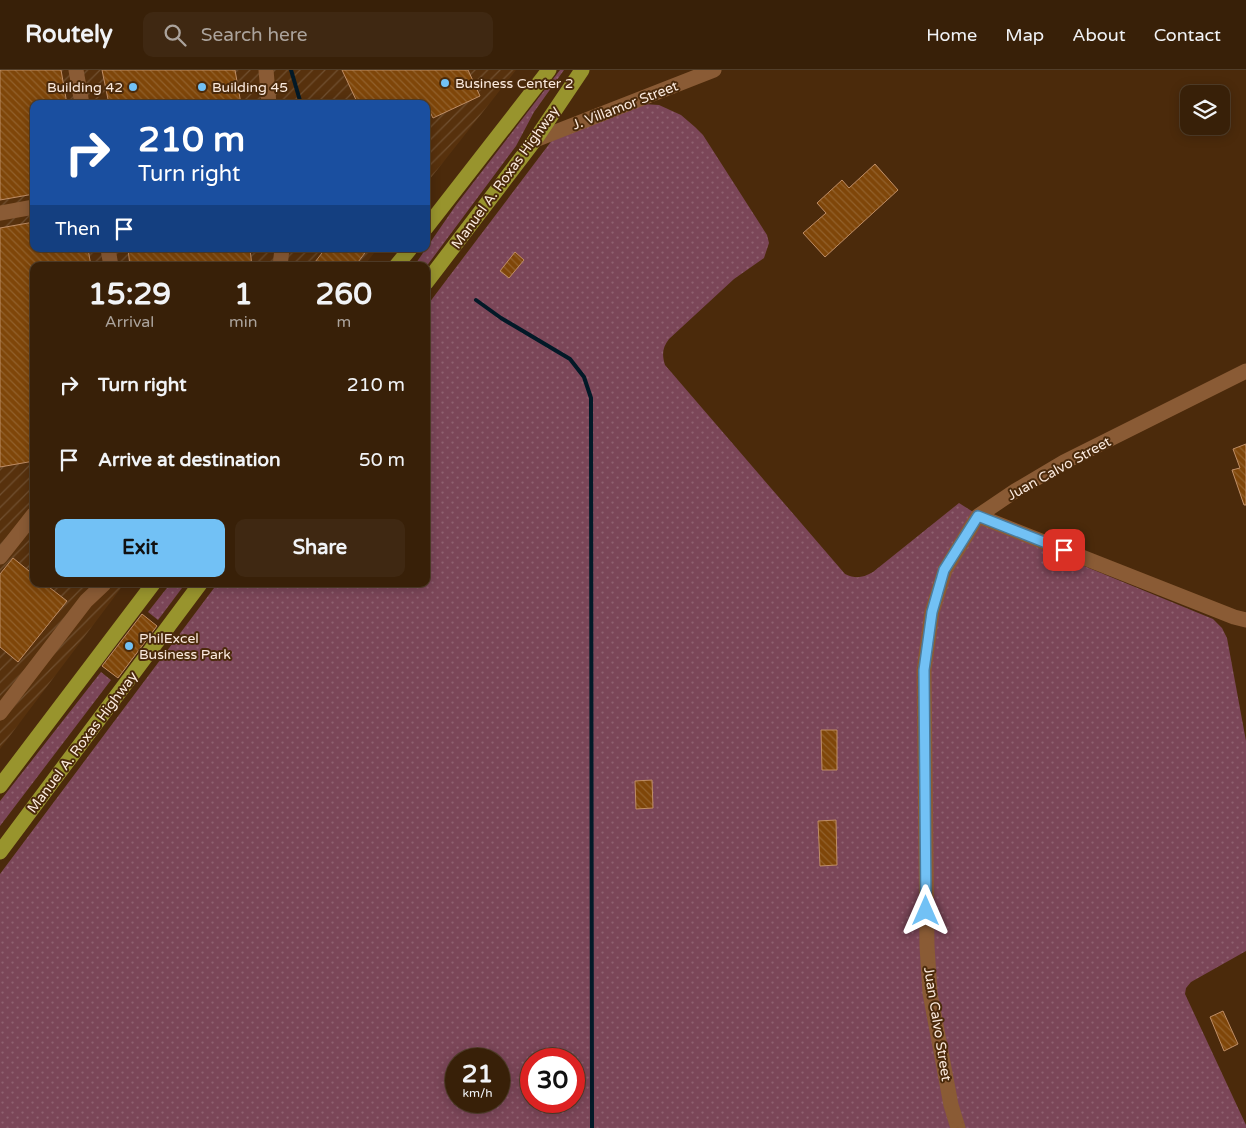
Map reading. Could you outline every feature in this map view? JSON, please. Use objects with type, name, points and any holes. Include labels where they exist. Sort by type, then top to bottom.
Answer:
[{"type":"main road","points":[[499,134],[538,70]]},
{"type":"main road","name":"Manuel A. Roxas Highway","points":[[430,223],[549,70]]},
{"type":"main road","name":"Manuel A. Roxas Highway","points":[[430,278],[534,140],[582,70]]},
{"type":"main road","points":[[399,262],[408,252]]},
{"type":"main road","points":[[0,786],[151,587]]},
{"type":"main road","name":"Manuel A. Roxas Highway","points":[[0,852],[198,587]]},
{"type":"street","points":[[76,70],[81,100]]},
{"type":"street","points":[[266,70],[269,100]]},
{"type":"street","name":"J. Villamor Street","points":[[534,140],[714,70]]},
{"type":"street","points":[[0,213],[30,208]]},
{"type":"street","name":"Juan Calvo Street","points":[[958,1128],[949,1096],[930,993],[928,965],[924,670],[932,612],[944,570],[978,516],[1015,491],[1064,462],[1246,371]]},
{"type":"street","points":[[978,516],[1234,617],[1246,620]]},
{"type":"street","points":[[0,557],[30,519]]},
{"type":"street","points":[[0,713],[86,600],[101,587]]},
{"type":"shaded area","name":"PhilExcel Business Park","points":[[0,70],[516,70],[430,179],[430,100],[30,100],[30,252],[375,252],[367,262],[30,262],[30,587],[122,587],[0,749]]},
{"type":"shaded area","points":[[560,70],[564,70],[534,112],[516,146],[430,262],[417,262],[424,252],[430,252],[430,243],[456,205]]},
{"type":"shaded area","points":[[643,104],[659,105],[681,115],[703,135],[767,235],[769,243],[764,258],[734,279],[669,339],[663,352],[665,365],[845,574],[859,577],[873,572],[959,503],[1011,536],[1213,619],[1222,628],[1227,638],[1246,741],[1246,951],[1191,982],[1186,988],[1185,994],[1246,1128],[0,1128],[0,874],[215,587],[430,587],[430,302],[553,139]]},
{"type":"shaded area","points":[[168,587],[183,587],[158,620],[148,612]]},
{"type":"shaded area","points":[[101,672],[111,680],[0,826],[0,801]]},
{"type":"building","points":[[0,70],[61,70],[66,100],[30,100],[30,195],[0,200]]},
{"type":"building","points":[[102,70],[235,70],[240,100],[108,100]]},
{"type":"building","points":[[342,70],[468,70],[480,96],[433,118],[430,112],[430,100],[356,100]]},
{"type":"building","points":[[875,164],[898,190],[825,257],[803,233],[826,213],[817,203],[842,180],[849,188]]},
{"type":"building","points":[[30,223],[30,252],[89,252],[90,262],[30,262],[30,462],[0,467],[0,228]]},
{"type":"building","points":[[128,252],[250,252],[252,262],[130,262]]},
{"type":"building","points":[[323,252],[366,252],[358,262],[315,262]]},
{"type":"building","points":[[515,252],[524,260],[509,278],[500,271]]},
{"type":"building","points":[[1246,444],[1246,505],[1244,505],[1232,470],[1240,468],[1233,449]]},
{"type":"building","points":[[13,558],[30,572],[30,587],[49,587],[67,601],[18,662],[0,647],[0,574]]},
{"type":"building","name":"PhilExcel Business Park","points":[[142,614],[157,626],[118,678],[102,666]]},
{"type":"building","points":[[821,730],[837,730],[837,770],[822,770]]},
{"type":"building","points":[[652,780],[653,808],[636,809],[635,781]]},
{"type":"building","points":[[836,820],[837,865],[820,866],[818,821]]},
{"type":"building","points":[[1223,1011],[1238,1044],[1224,1051],[1210,1017]]},
{"type":"waterway","points":[[291,70],[300,100]]},
{"type":"waterway","points":[[476,300],[501,318],[570,359],[584,377],[591,398],[592,1128]]},
{"type":"place","name":"Business Center 2","points":[[445,83]]},
{"type":"place","name":"Building 42","points":[[133,87]]},
{"type":"place","name":"Building 45","points":[[202,87]]},
{"type":"place","name":"PhilExcel Business Park","points":[[129,646]]},
{"type":"route","points":[[926,911],[924,670],[932,612],[944,570],[978,516],[1064,550]]}]
